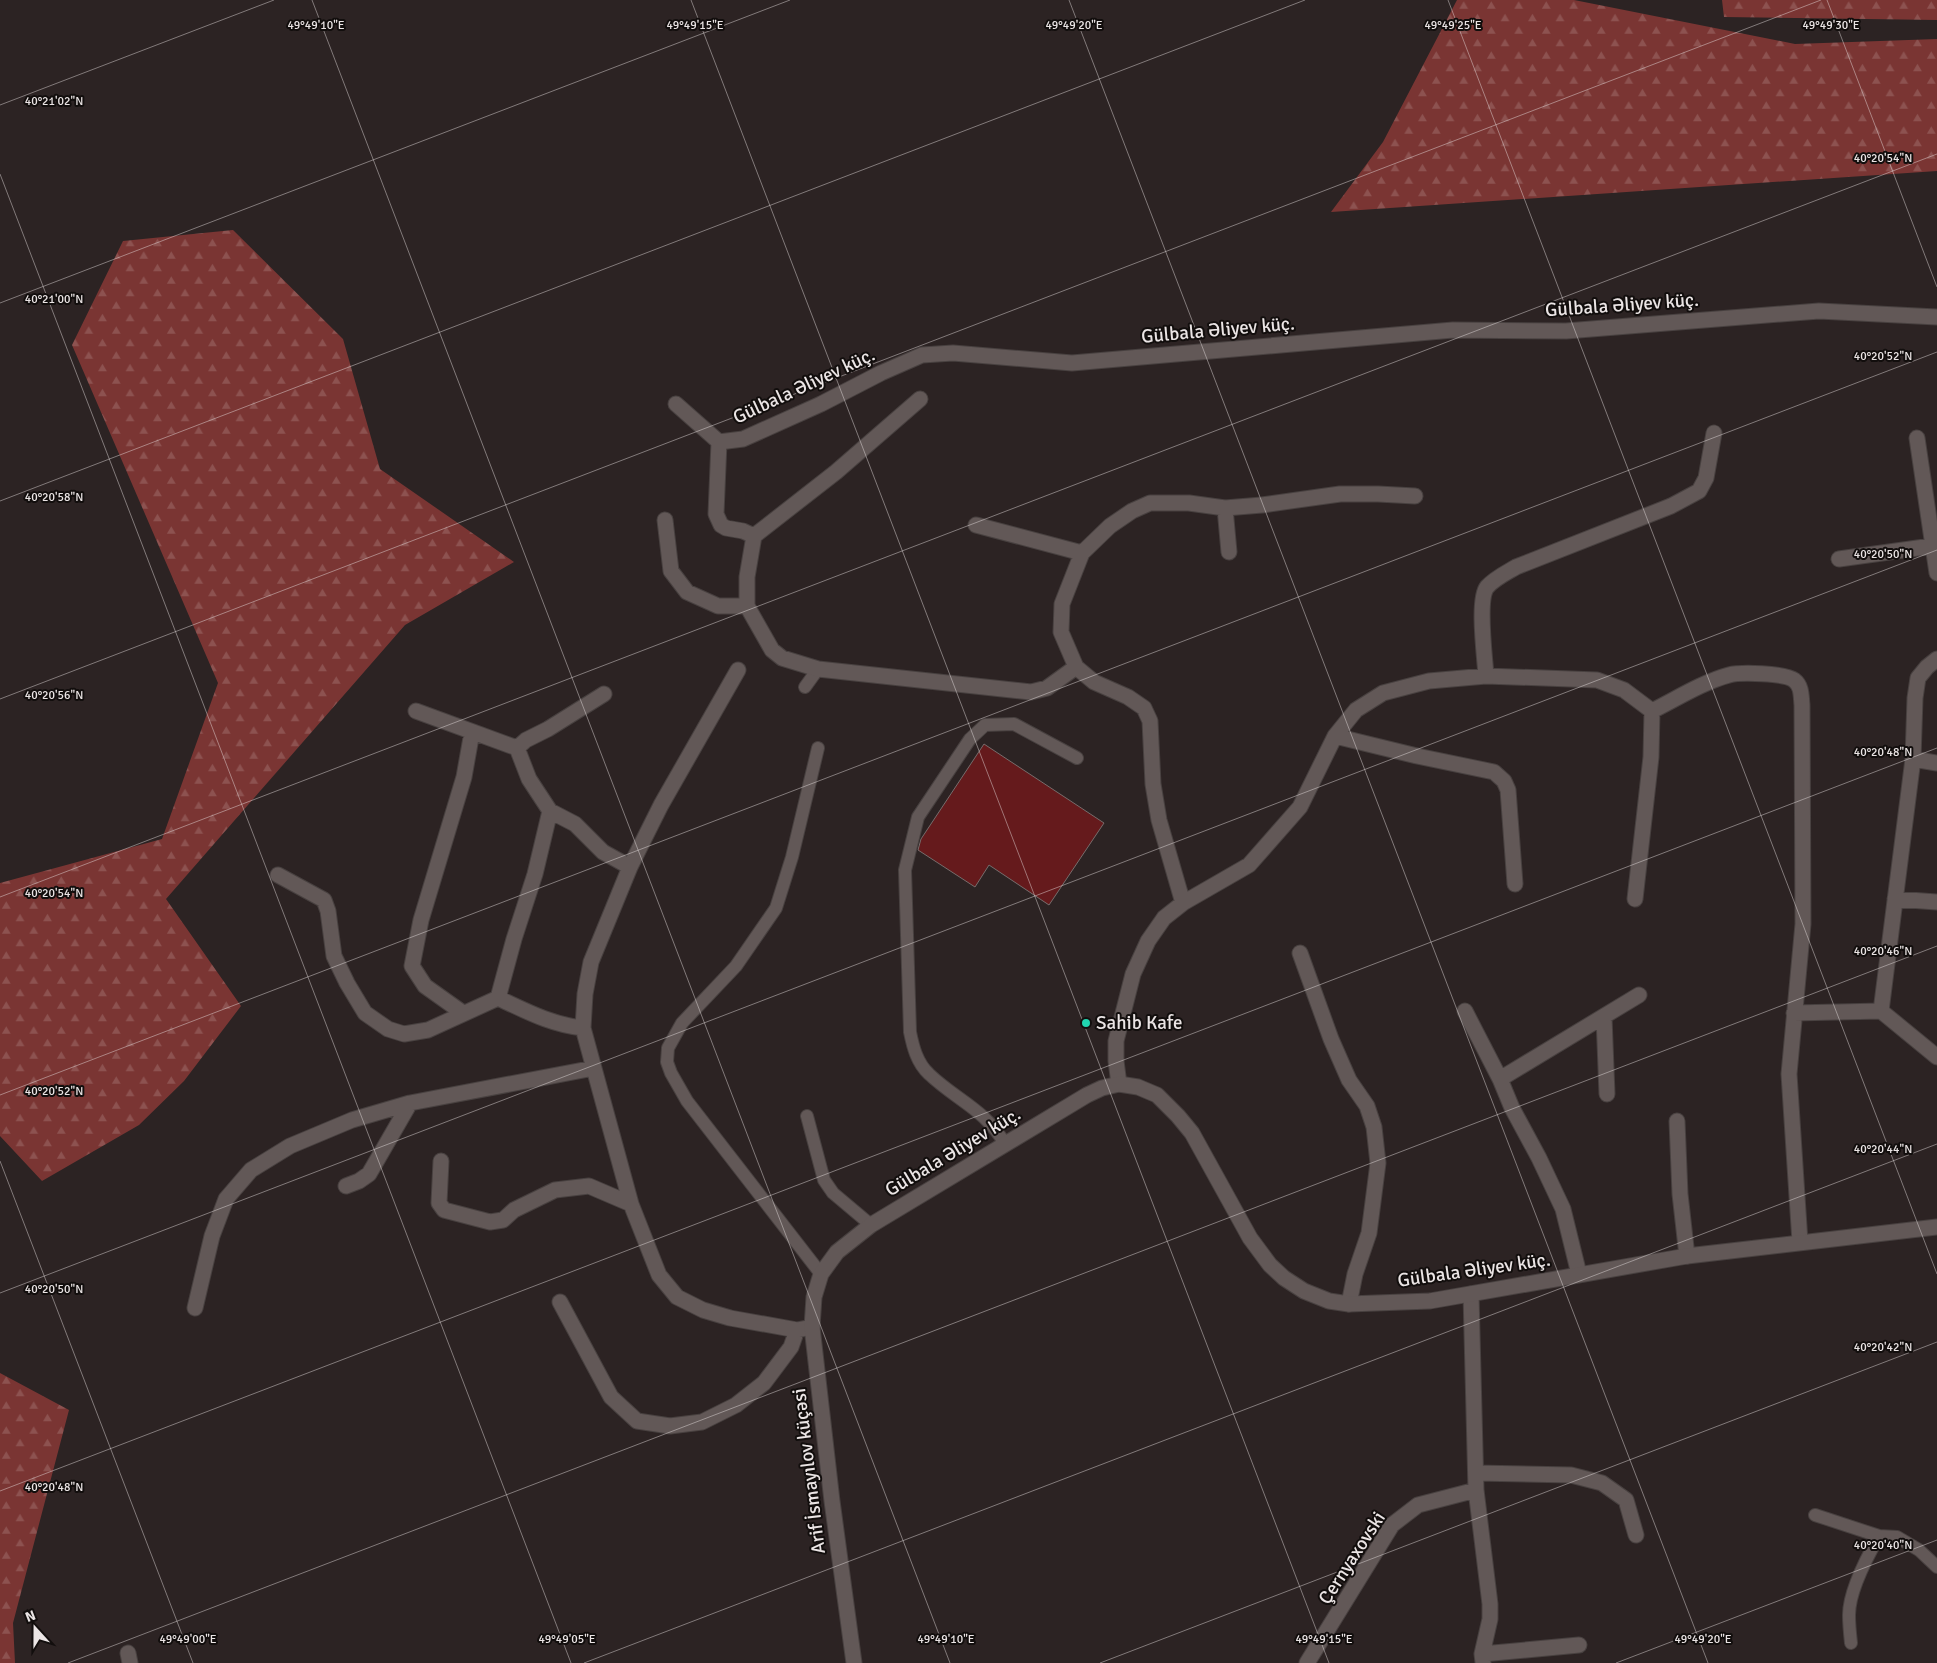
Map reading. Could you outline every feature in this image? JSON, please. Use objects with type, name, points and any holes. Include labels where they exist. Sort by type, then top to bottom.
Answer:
[{"type":"street","name":"Gülbala Əliyev küç.","points":[[754,536],[743,531],[726,528],[722,525],[716,514],[719,442],[743,439],[821,404],[880,373],[922,355],[953,353],[1072,363],[1453,330],[1566,331],[1819,312],[1937,317]]},
{"type":"street","points":[[920,399],[836,472],[754,536],[747,577],[747,606],[772,650],[782,658],[818,669],[1031,692],[1047,688],[1076,667]]},
{"type":"street","points":[[676,404],[719,442]]},
{"type":"street","points":[[1486,676],[1482,606],[1486,588],[1496,578],[1516,567],[1671,506],[1698,491],[1706,478],[1714,434]]},
{"type":"street","points":[[1917,438],[1937,573]]},
{"type":"street","points":[[1183,903],[1159,820],[1153,784],[1150,721],[1144,708],[1128,697],[1094,682],[1076,667],[1061,632],[1062,604],[1082,553],[1110,526],[1132,511],[1150,504],[1189,503],[1225,508],[1340,494],[1415,496]]},
{"type":"street","points":[[1225,508],[1229,552]]},
{"type":"street","points":[[664,520],[671,572],[687,592],[718,606],[747,606]]},
{"type":"street","points":[[976,525],[1082,553]]},
{"type":"street","points":[[1840,559],[1932,546]]},
{"type":"street","points":[[1881,1011],[1913,759],[1915,698],[1918,678],[1937,659]]},
{"type":"street","points":[[560,1302],[611,1398],[638,1421],[670,1426],[702,1422],[736,1405],[764,1383],[804,1329],[730,1318],[702,1310],[677,1297],[659,1275],[631,1204],[583,1028],[585,994],[591,962],[630,867],[661,805],[738,670]]},
{"type":"street","points":[[1652,711],[1692,690],[1730,674],[1774,674],[1794,680],[1801,690],[1803,924],[1789,1074],[1800,1242]]},
{"type":"street","points":[[1119,1084],[1116,1041],[1134,974],[1153,933],[1164,918],[1183,903],[1249,866],[1300,807],[1335,736],[1356,710],[1384,693],[1429,681],[1486,676],[1597,680],[1624,690],[1652,711]]},
{"type":"street","points":[[517,748],[526,740],[548,729],[604,694]]},
{"type":"street","points":[[1635,899],[1651,757],[1652,711]]},
{"type":"street","points":[[416,712],[517,748],[529,780],[550,811],[575,824],[603,852],[630,867]]},
{"type":"street","points":[[463,1013],[425,986],[412,966],[421,920],[464,777],[472,732]]},
{"type":"street","points":[[1335,736],[1494,772],[1504,781],[1508,790],[1515,884]]},
{"type":"street","points":[[1913,759],[1937,763]]},
{"type":"street","points":[[498,998],[514,939],[535,874],[550,811]]},
{"type":"street","points":[[278,875],[324,900],[328,911],[334,956],[347,983],[365,1013],[388,1029],[404,1034],[428,1030],[498,998],[546,1021],[564,1026],[583,1028]]},
{"type":"street","points":[[1895,899],[1937,902]]},
{"type":"street","points":[[1300,953],[1331,1039],[1349,1080],[1367,1106],[1374,1127],[1378,1163],[1369,1233],[1349,1304]]},
{"type":"street","points":[[1500,1079],[1639,995]]},
{"type":"street","points":[[1465,1011],[1563,1209],[1578,1274]]},
{"type":"street","points":[[1794,1013],[1881,1011],[1937,1057]]},
{"type":"street","points":[[1604,1017],[1607,1094]]},
{"type":"street","points":[[195,1308],[212,1236],[226,1199],[251,1170],[290,1146],[352,1120],[410,1103],[594,1068]]},
{"type":"street","name":"Gülbala Əliyev küç.","points":[[821,1274],[837,1252],[871,1225],[1087,1095],[1102,1088],[1119,1084],[1138,1087],[1157,1095],[1178,1116],[1192,1133],[1250,1238],[1270,1265],[1284,1278],[1304,1290],[1329,1301],[1349,1304],[1430,1301],[1687,1256],[1937,1227]]},
{"type":"street","points":[[346,1186],[359,1182],[369,1174],[410,1103]]},
{"type":"street","points":[[1677,1121],[1680,1194],[1687,1256]]},
{"type":"street","points":[[441,1161],[439,1203],[444,1210],[490,1222],[503,1220],[514,1210],[555,1190],[589,1186],[631,1204]]},
{"type":"street","name":"Arif İsmayılov küçəsi","points":[[821,1274],[804,1329],[832,1500],[854,1663]]},
{"type":"street","points":[[1471,1294],[1476,1490],[1490,1604],[1490,1619],[1483,1658],[1579,1645]]},
{"type":"street","points":[[1476,1473],[1571,1476],[1602,1483],[1626,1500],[1636,1535]]},
{"type":"street","name":"Çernyaxovski","points":[[1307,1663],[1392,1525],[1418,1505],[1476,1490]]},
{"type":"lane","points":[[805,688],[818,669]]},
{"type":"lane","points":[[1005,1144],[997,1130],[985,1116],[928,1073],[914,1050],[910,1032],[905,870],[918,818],[970,738],[985,726],[1014,724],[1077,758]]},
{"type":"lane","points":[[818,748],[792,857],[776,908],[736,966],[682,1023],[668,1048],[667,1062],[687,1101],[821,1274]]},
{"type":"lane","points":[[807,1116],[824,1180],[833,1194],[871,1225]]},
{"type":"lane","points":[[1815,1515],[1879,1536],[1897,1537],[1919,1550],[1937,1567]]},
{"type":"lane","points":[[1851,1642],[1848,1614],[1868,1554],[1879,1536]]},
{"type":"green space","points":[[1457,0],[1574,0],[1795,44],[1937,39],[1937,171],[1331,212],[1383,142]]},
{"type":"green space","points":[[1722,0],[1937,0],[1937,20],[1724,17]]},
{"type":"green space","points":[[233,230],[343,339],[380,469],[514,562],[405,625],[166,899],[241,1006],[184,1081],[139,1125],[42,1181],[0,1136],[0,883],[162,839],[218,683],[72,345],[123,241]]},
{"type":"green space","points":[[0,1373],[69,1410],[13,1623],[15,1663],[0,1663]]},
{"type":"building","points":[[984,744],[1104,823],[1049,905],[989,865],[975,887],[918,850],[921,839]]},
{"type":"place","name":"Sahib Kafe","points":[[1086,1023]]}]
